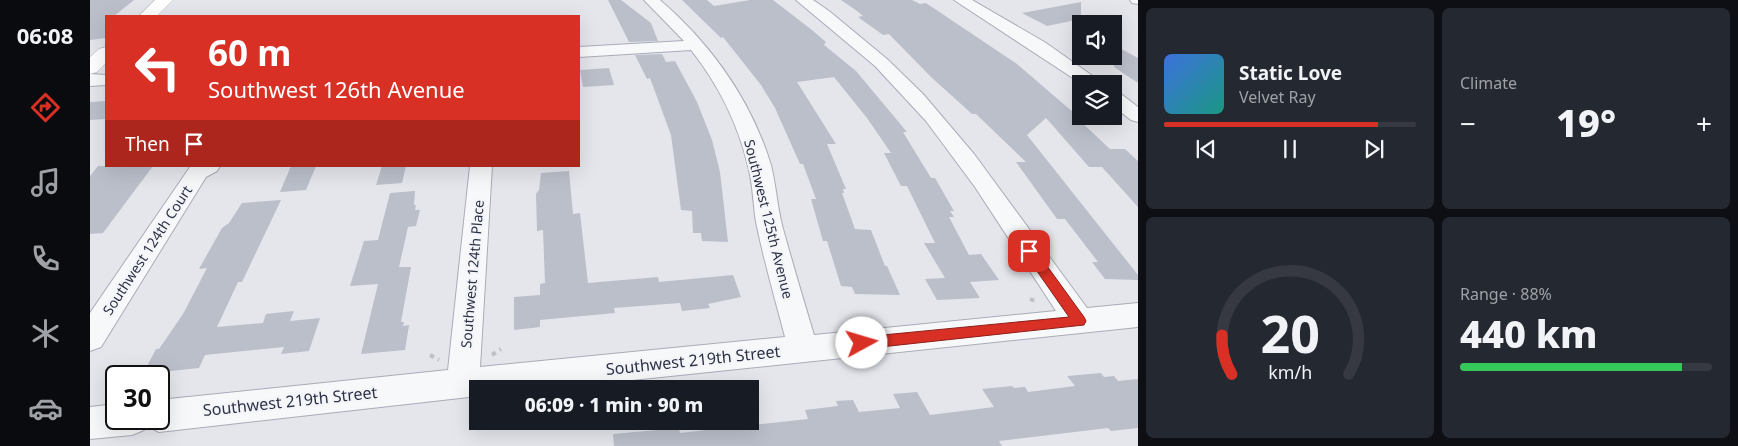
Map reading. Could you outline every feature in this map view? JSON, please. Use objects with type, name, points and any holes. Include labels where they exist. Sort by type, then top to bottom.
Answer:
[{"type":"street","points":[[148,15],[165,0]]},
{"type":"street","name":"Southwest 125th Avenue","points":[[651,0],[696,45],[735,104],[746,127],[760,167],[770,225],[803,349]]},
{"type":"street","points":[[802,0],[859,42],[919,100],[974,169],[1052,284],[1080,321]]},
{"type":"street","points":[[961,0],[1027,38],[1081,75]]},
{"type":"street","points":[[580,52],[696,45]]},
{"type":"street","points":[[90,68],[105,54]]},
{"type":"street","points":[[90,80],[105,80]]},
{"type":"street","points":[[1122,104],[1138,116]]},
{"type":"street","name":"Southwest 124th Court","points":[[90,338],[198,172],[207,167]]},
{"type":"street","name":"Southwest 124th Place","points":[[463,383],[481,167]]},
{"type":"street","name":"Southwest 219th Street","points":[[170,415],[463,383],[1138,315]]},
{"type":"street","points":[[90,423],[105,422]]},
{"type":"path","points":[[489,357],[501,349]]},
{"type":"path","points":[[430,355],[441,361]]},
{"type":"building","points":[[90,0],[134,0],[115,15],[105,15],[105,38],[90,40]]},
{"type":"building","points":[[608,0],[621,0],[651,23],[658,41],[629,42]]},
{"type":"building","points":[[682,0],[707,0],[714,6],[750,0],[773,0],[826,42],[824,45],[856,71],[907,132],[903,132],[931,178],[935,178],[954,211],[950,211],[954,217],[949,217],[969,255],[981,254],[999,280],[970,282],[980,298],[937,300],[925,279],[945,278],[924,243],[935,243],[907,186],[901,186],[884,153],[891,153],[867,118],[834,77],[797,82],[836,144],[827,144],[846,189],[843,189],[844,193],[842,193],[855,229],[871,230],[885,266],[887,266],[900,295],[855,294],[852,287],[841,286],[827,241],[823,241],[811,199],[816,199],[803,164],[800,164],[775,108],[761,85],[723,37],[721,38]]},
{"type":"building","points":[[841,0],[912,0],[920,4],[926,3],[1017,64],[1072,111],[1072,125],[1084,125],[1110,149],[1125,149],[1138,161],[1138,207],[1102,167],[1089,167],[1046,118],[1027,135],[1138,275],[1138,280],[1105,279],[1092,262],[1098,262],[1065,219],[1057,219],[1016,162],[1026,162],[976,114],[972,114],[931,77],[889,34],[883,35],[858,17],[863,16]]},
{"type":"building","points":[[1081,2],[1081,15],[1072,15],[1072,21],[1047,26],[1022,13]]},
{"type":"building","points":[[1122,49],[1138,58],[1138,83],[1114,67],[1114,65],[1122,65]]},
{"type":"building","points":[[662,54],[666,62],[675,61],[697,102],[712,140],[720,172],[728,242],[702,241],[701,233],[693,233],[692,211],[681,210],[671,135],[650,78],[647,79],[635,55]]},
{"type":"building","points":[[609,68],[614,85],[583,87],[580,70]]},
{"type":"building","points":[[105,101],[105,119],[90,120],[90,102]]},
{"type":"building","points":[[98,166],[152,167],[103,233],[90,234],[90,176]]},
{"type":"building","points":[[291,167],[316,167],[306,190],[280,192]]},
{"type":"building","points":[[382,167],[406,167],[402,183],[376,185]]},
{"type":"building","points":[[569,171],[573,214],[580,213],[588,283],[658,277],[659,282],[733,275],[741,297],[708,304],[710,308],[682,311],[680,303],[614,308],[615,313],[540,320],[540,327],[514,330],[514,297],[540,295],[540,284],[545,283],[543,230],[537,231],[536,194],[539,190],[541,173]]},
{"type":"building","points":[[415,191],[415,210],[420,210],[416,226],[408,227],[399,267],[411,267],[401,322],[404,322],[403,326],[409,325],[405,350],[361,354],[378,284],[350,286],[364,241],[378,240],[390,193]]},
{"type":"building","points":[[281,200],[242,282],[238,282],[217,327],[263,323],[266,314],[294,311],[290,321],[320,318],[309,351],[281,354],[284,347],[205,355],[199,368],[170,371],[170,365],[148,365],[156,349],[159,349],[183,314],[207,268],[199,269],[222,228],[229,223],[242,203]]},
{"type":"building","points":[[1101,373],[1104,377],[1114,376],[1118,381],[1138,379],[1138,428],[1111,431],[1108,428],[999,441],[1002,446],[614,446],[613,434],[657,430],[679,430],[680,433],[706,430],[759,430],[759,424],[808,419],[805,410],[838,406],[836,401],[853,400],[859,412],[900,408],[893,394],[917,392],[930,415],[994,407],[982,389],[1012,386],[1014,388],[1025,387],[1028,392],[1075,386],[1067,376]]},
{"type":"route","points":[[862,343],[1080,321],[1029,251]]}]
